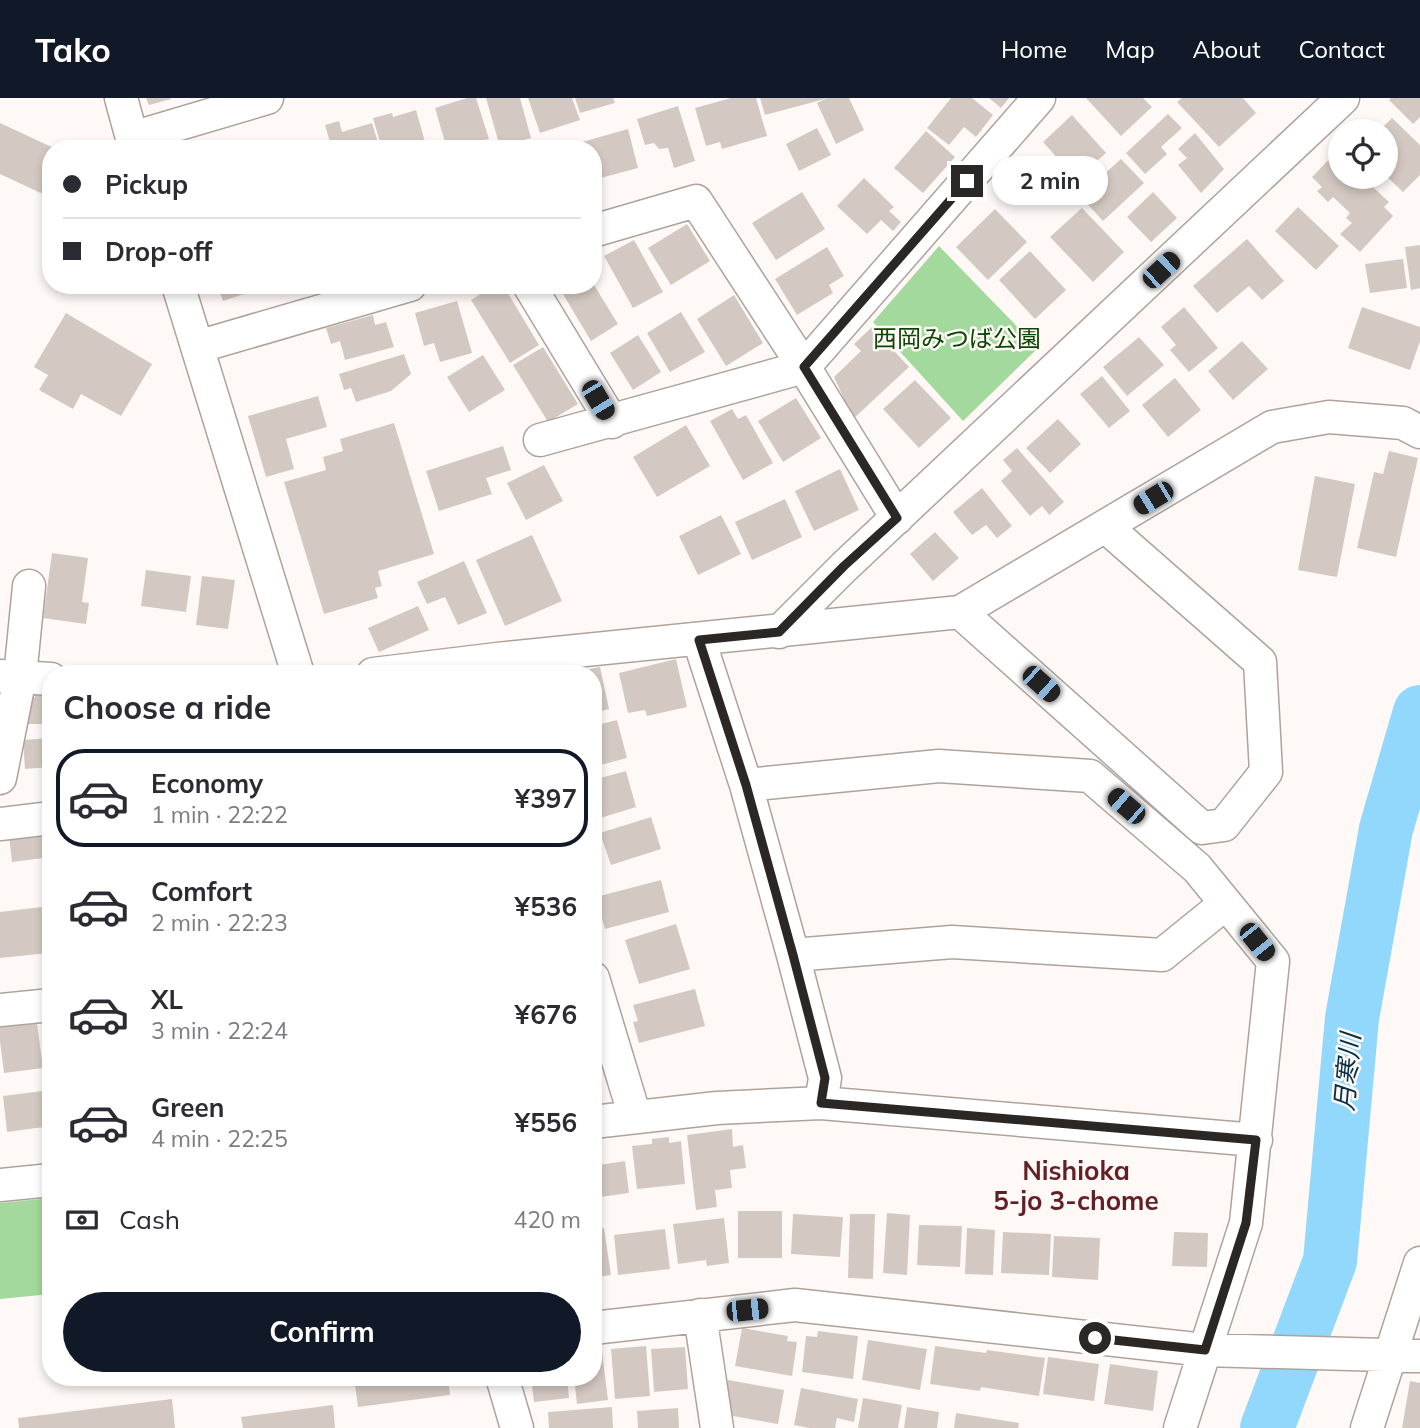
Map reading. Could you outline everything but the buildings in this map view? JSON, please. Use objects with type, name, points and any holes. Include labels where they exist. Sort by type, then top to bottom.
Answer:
[{"type":"street","points":[[121,98],[132,140]]},
{"type":"street","points":[[142,140],[267,98]]},
{"type":"street","points":[[540,440],[804,367],[1039,98]]},
{"type":"street","points":[[779,632],[844,566],[1343,98]]},
{"type":"street","points":[[602,228],[696,201],[804,367],[897,518]]},
{"type":"street","points":[[181,294],[295,665]]},
{"type":"street","points":[[197,347],[379,294]]},
{"type":"street","points":[[534,294],[612,422]]},
{"type":"street","points":[[507,665],[699,640],[960,612],[1272,427],[1329,417],[1403,423],[1420,432]]},
{"type":"street","points":[[960,612],[1202,828],[1224,825],[1266,772],[1260,662],[1105,526]]},
{"type":"street","points":[[0,778],[10,676],[29,586]]},
{"type":"street","points":[[699,640],[746,785],[793,955],[825,1078],[821,1103]]},
{"type":"street","points":[[10,676],[42,678]]},
{"type":"street","points":[[746,785],[940,766],[1090,776],[1197,868],[1273,961],[1246,1223],[1217,1351],[1180,1428]]},
{"type":"street","points":[[0,824],[42,819]]},
{"type":"street","points":[[793,955],[952,942],[1162,955],[1225,904]]},
{"type":"street","points":[[0,1010],[42,1006]]},
{"type":"street","points":[[602,1008],[635,1118]]},
{"type":"street","points":[[602,1121],[717,1108],[821,1103],[1256,1140]]},
{"type":"street","points":[[0,1185],[42,1181]]},
{"type":"street","points":[[1367,1428],[1405,1355],[1420,1263]]},
{"type":"street","points":[[602,1327],[795,1306],[1217,1351],[1405,1355]]},
{"type":"street","points":[[700,1315],[716,1428]]},
{"type":"street","points":[[505,1386],[517,1428]]},
{"type":"green space","name":"西岡みつば公園","points":[[939,246],[1038,348],[963,421],[873,322]]},
{"type":"green space","points":[[42,1199],[42,1295],[0,1299],[0,1203]]},
{"type":"waterway","name":"月寒川","points":[[1267,1428],[1330,1261],[1352,1018],[1386,829],[1420,712]]},
{"type":"district","name":"Nishioka 5-jo 3-chome","points":[[1076,1185]]},
{"type":"route","points":[[967,181],[804,367],[897,518],[844,566],[779,632],[699,640],[746,785],[793,955],[825,1078],[821,1103],[1256,1140],[1246,1223],[1205,1350],[1095,1338]]}]
